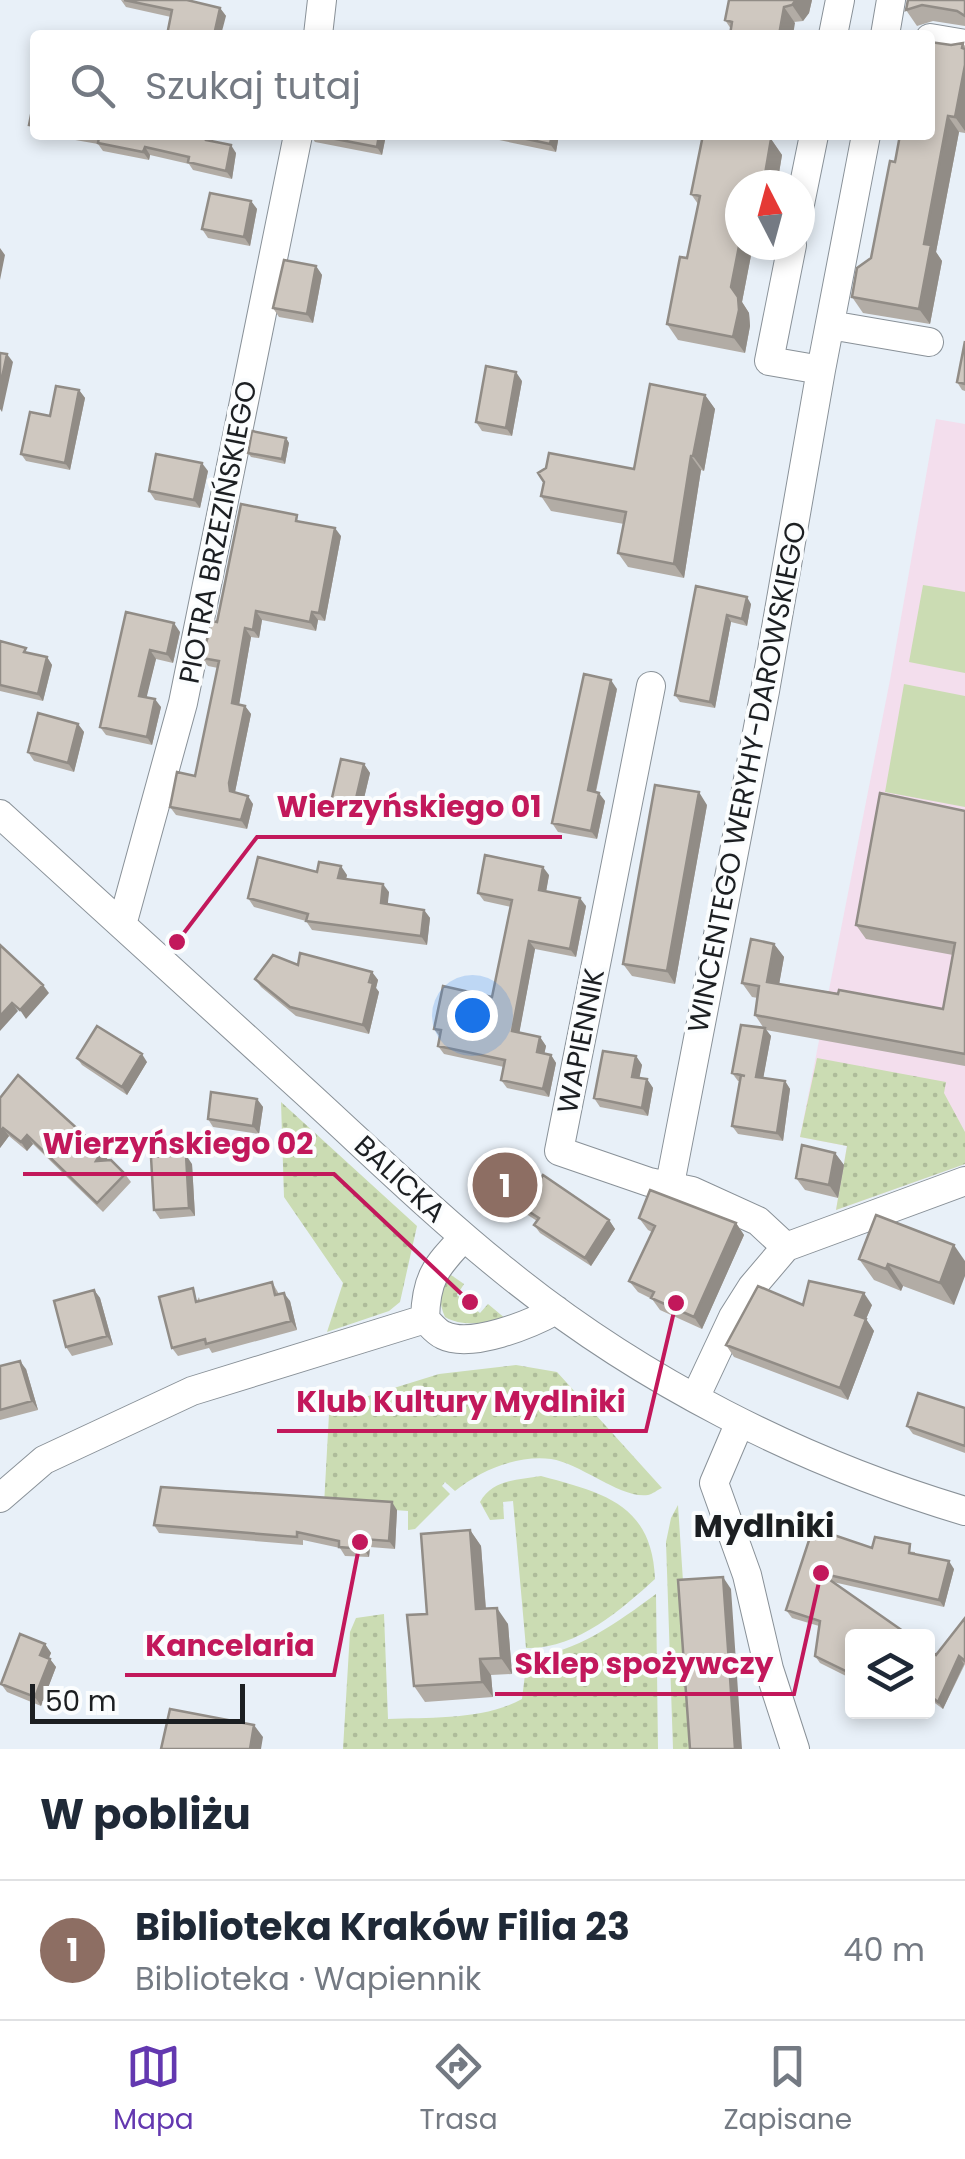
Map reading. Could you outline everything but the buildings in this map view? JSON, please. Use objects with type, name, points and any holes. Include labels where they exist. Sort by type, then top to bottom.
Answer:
[{"type":"street","points":[[319,30],[322,0]]},
{"type":"street","points":[[834,30],[840,0]]},
{"type":"street","points":[[891,0],[894,30]]},
{"type":"street","points":[[935,39],[965,44]]},
{"type":"street","name":"PIOTRA BRZEZIŃSKIEGO","points":[[122,925],[183,702],[297,140]]},
{"type":"street","points":[[807,170],[813,140]]},
{"type":"street","name":"WINCENTEGO WERYHY-DAROWSKIEGO","points":[[670,1184],[865,140]]},
{"type":"street","points":[[789,260],[770,361],[822,370]]},
{"type":"street","points":[[830,325],[929,342]]},
{"type":"street","name":"WAPIENNIK","points":[[651,686],[559,1151],[648,1182],[670,1184],[758,1222],[786,1247]]},
{"type":"street","name":"BALICKA","points":[[0,814],[464,1237],[556,1310],[740,1422],[846,1469],[965,1510]]},
{"type":"street","points":[[695,1398],[733,1317],[768,1264],[786,1247],[965,1182]]},
{"type":"street","points":[[464,1237],[430,1278],[425,1292],[425,1319],[445,1336],[468,1338],[526,1327],[556,1310]]},
{"type":"street","points":[[0,1498],[44,1460],[192,1391],[425,1319]]},
{"type":"street","points":[[740,1422],[714,1483],[748,1576],[769,1669],[795,1749]]},
{"type":"shaded area","points":[[936,419],[965,424],[965,1164],[836,1210],[847,1146],[800,1137],[890,680]]},
{"type":"green space","points":[[923,585],[965,592],[965,673],[909,662]]},
{"type":"green space","points":[[904,684],[965,696],[965,807],[885,792]]},
{"type":"green space","points":[[817,1058],[946,1082],[944,1093],[965,1132],[965,1164],[836,1210],[847,1146],[800,1137]]},
{"type":"green space","points":[[281,1102],[417,1226],[400,1302],[389,1311],[327,1332],[343,1283],[284,1197]]},
{"type":"green space","points":[[451,1275],[464,1284],[457,1295],[480,1313],[488,1304],[506,1319],[467,1323],[445,1317],[440,1294]]},
{"type":"green space","points":[[516,1365],[557,1372],[662,1488],[637,1495],[562,1462],[538,1458],[500,1466],[455,1491],[445,1482],[442,1486],[450,1494],[415,1529],[408,1530],[408,1511],[324,1505],[329,1414],[365,1397],[439,1374]]},
{"type":"green space","points":[[541,1476],[604,1496],[634,1518],[652,1554],[655,1579],[596,1626],[562,1642],[526,1648],[513,1501],[503,1502],[504,1519],[490,1520],[480,1502],[499,1485]]},
{"type":"green space","points":[[678,1505],[694,1749],[673,1749],[666,1542]]},
{"type":"green space","points":[[656,1594],[658,1749],[343,1749],[350,1632],[356,1618],[384,1614],[388,1719],[457,1716],[491,1711],[522,1699],[527,1658],[579,1643]]},
{"type":"place","name":"Wierzyńskiego 01","points":[[177,942]]},
{"type":"place","name":"Biblioteka Kraków Filia 23","points":[[505,1185]]},
{"type":"place","name":"Wierzyńskiego 02","points":[[470,1302]]},
{"type":"place","name":"Klub Kultury Mydlniki","points":[[676,1303]]},
{"type":"place","name":"Kancelaria","points":[[360,1542]]},
{"type":"place","name":"Sklep spożywczy","points":[[821,1573]]},
{"type":"district","name":"Mydlniki","points":[[764,1525]]}]
